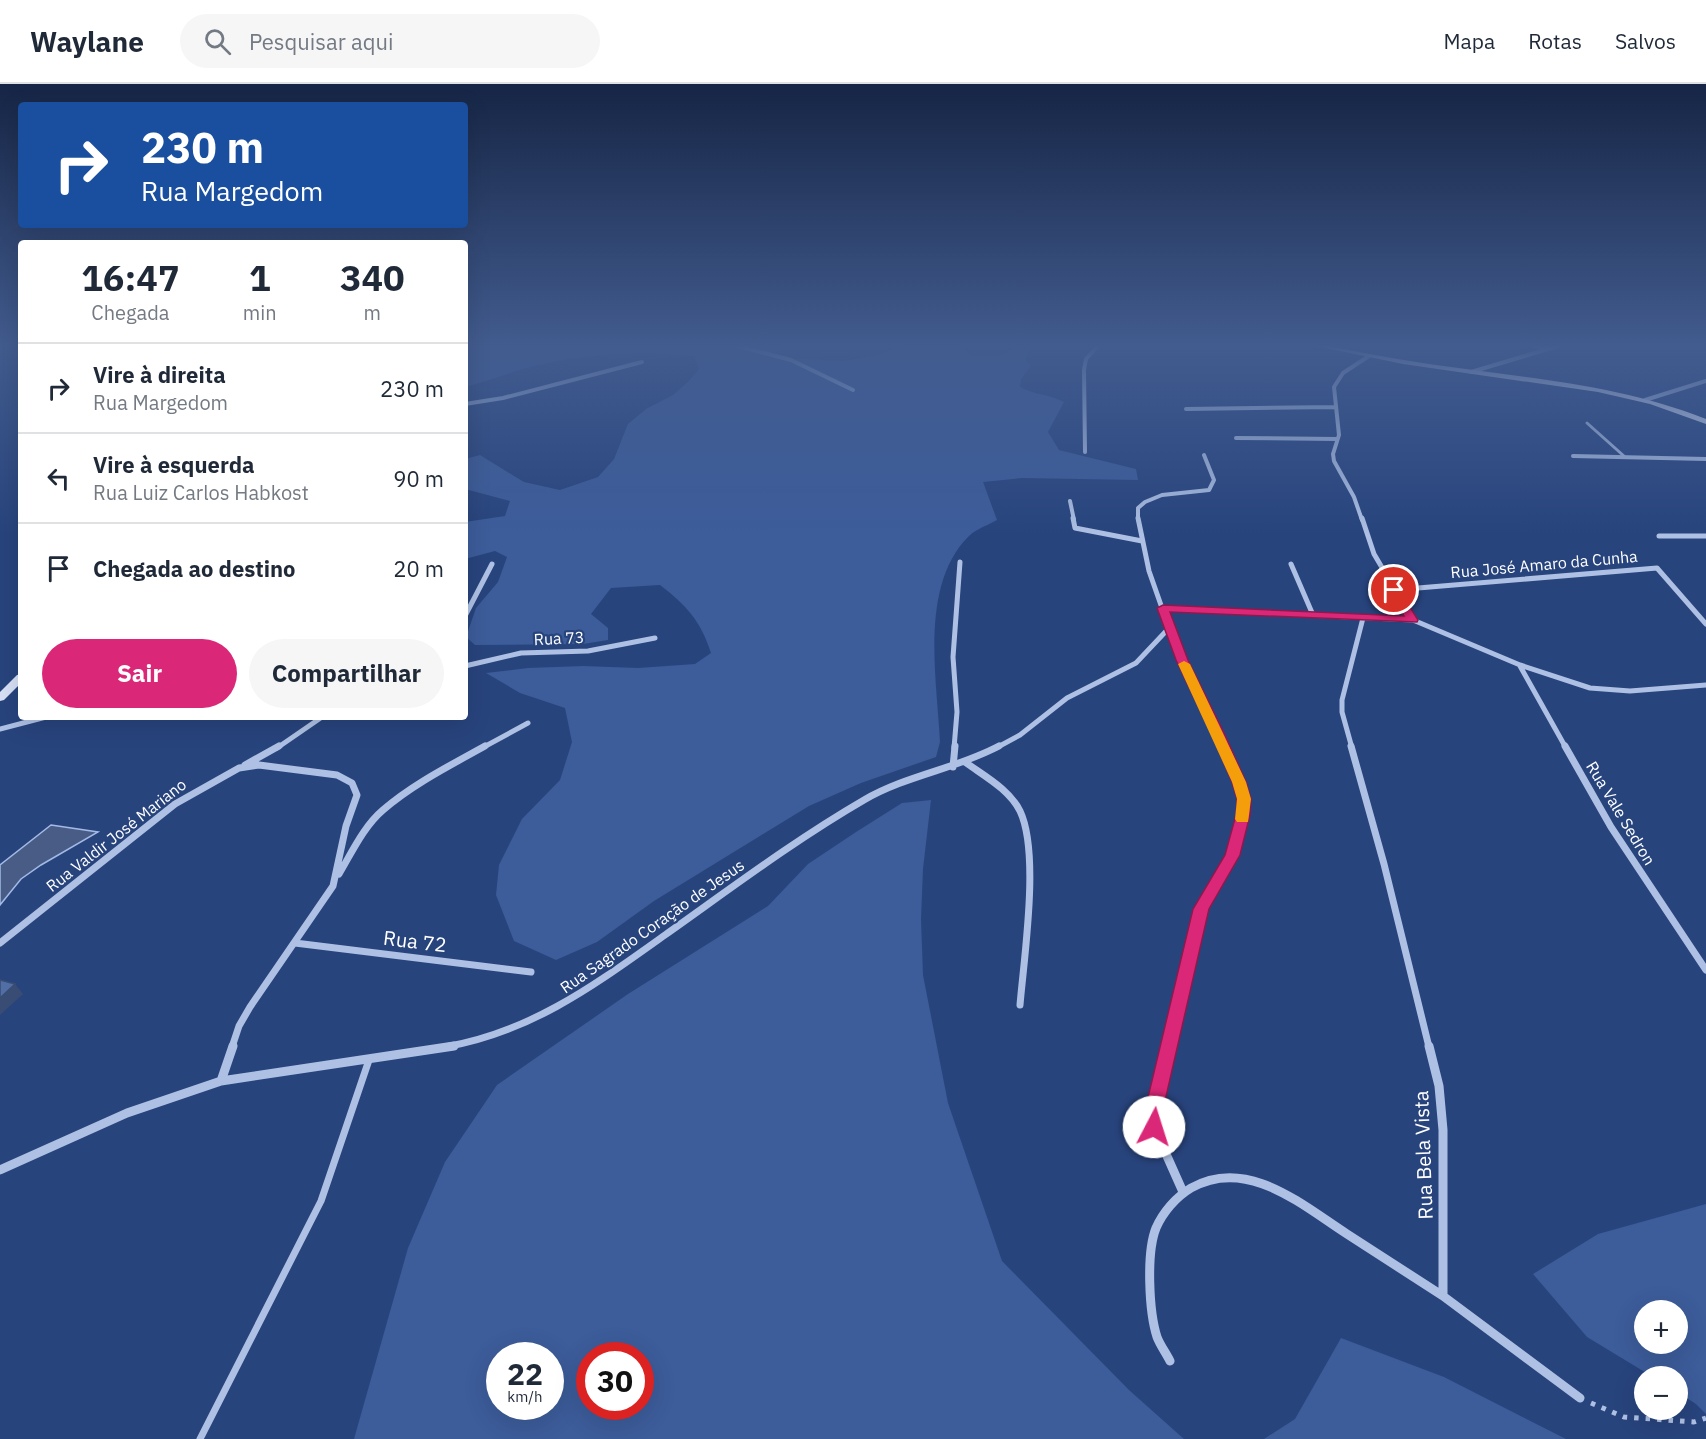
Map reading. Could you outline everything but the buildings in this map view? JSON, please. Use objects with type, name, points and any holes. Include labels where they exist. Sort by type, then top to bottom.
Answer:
[{"type":"main road","points":[[1671,409],[1706,422]]},
{"type":"main road","points":[[0,698],[18,680]]},
{"type":"street","points":[[1084,409],[1085,452]]},
{"type":"street","points":[[1335,409],[1339,435],[1333,454],[1334,461],[1354,497],[1374,554],[1413,620]]},
{"type":"street","points":[[1236,438],[1337,440]]},
{"type":"street","points":[[1183,1192],[1154,1127],[1153,1114],[1201,909],[1233,855],[1243,815],[1244,799],[1239,782],[1169,628],[1149,571],[1138,508],[1143,502],[1160,494],[1196,493],[1209,490],[1214,480],[1204,455]]},
{"type":"street","points":[[1573,456],[1706,459]]},
{"type":"street","points":[[1070,501],[1075,528],[1142,541]]},
{"type":"street","points":[[1659,536],[1706,536]]},
{"type":"street","points":[[952,766],[957,712],[953,657],[960,562]]},
{"type":"street","points":[[468,610],[492,564]]},
{"type":"street","points":[[1291,564],[1313,615]]},
{"type":"street","name":"Rua José Amaro da Cunha","points":[[1394,590],[1657,568],[1706,624]]},
{"type":"street","points":[[1163,608],[1413,620],[1520,665],[1573,684],[1607,690],[1654,690],[1706,685]]},
{"type":"street","name":"Rua Bela Vista","points":[[1363,618],[1343,693],[1342,712],[1384,864],[1439,1086],[1443,1130],[1443,1296]]},
{"type":"street","name":"Rua Sagrado Coração de Jesus","points":[[0,1170],[168,1096],[221,1080],[369,1060],[463,1044],[523,1025],[609,976],[754,872],[864,800],[895,784],[965,762],[999,748],[1020,735],[1067,698],[1136,663],[1169,628]]},
{"type":"street","name":"Rua 73","points":[[468,665],[521,653],[588,651],[655,638]]},
{"type":"street","name":"Rua Vale Sedron","points":[[1520,665],[1611,827],[1706,970]]},
{"type":"street","points":[[0,729],[34,720]]},
{"type":"street","points":[[239,768],[269,753],[317,720]]},
{"type":"street","points":[[338,875],[367,828],[383,810],[440,771],[528,723]]},
{"type":"street","points":[[965,762],[1006,793],[1020,811],[1026,834],[1028,872],[1020,1005]]},
{"type":"street","name":"Rua Valdir José Mariano","points":[[0,943],[175,804],[203,786],[239,768],[259,765],[337,775],[356,786],[358,794],[342,840],[338,875],[333,886],[239,1026],[221,1080]]},
{"type":"street","name":"Rua 72","points":[[295,943],[531,972]]},
{"type":"street","points":[[1170,1361],[1157,1335],[1152,1305],[1151,1262],[1154,1231],[1168,1209],[1183,1192],[1207,1181],[1236,1176],[1279,1190],[1443,1296],[1580,1398]]},
{"type":"lane","points":[[1587,423],[1625,457]]},
{"type":"lane","points":[[200,1439],[321,1201],[369,1060]]},
{"type":"path","points":[[1580,1398],[1624,1417],[1694,1422],[1706,1418]]},
{"type":"shaded area","points":[[646,409],[1060,409],[1048,432],[1059,450],[1136,469],[1138,480],[1022,478],[983,482],[997,520],[969,536],[953,556],[943,580],[937,606],[935,662],[940,742],[936,757],[861,783],[809,806],[654,901],[597,942],[556,960],[514,941],[496,895],[499,865],[522,819],[560,780],[572,742],[565,708],[520,693],[486,673],[528,668],[583,666],[638,668],[695,664],[711,653],[692,614],[660,585],[611,588],[591,614],[608,628],[608,640],[583,644],[475,645],[468,639],[468,631],[476,608],[498,582],[507,557],[495,551],[468,558],[468,522],[505,516],[510,501],[468,490],[468,458],[480,455],[524,482],[560,490],[598,477],[614,459],[628,424]]},
{"type":"shaded area","points":[[931,800],[923,869],[921,919],[923,975],[948,1103],[1002,1261],[1129,1390],[1184,1439],[354,1439],[408,1248],[445,1162],[497,1085],[628,994],[768,906],[808,864],[902,803]]},
{"type":"shaded area","points":[[51,825],[98,832],[21,879],[0,905],[0,865]]},
{"type":"shaded area","points":[[1706,1204],[1706,1414],[1688,1399],[1688,1366],[1635,1366],[1587,1337],[1533,1274],[1598,1234]]},
{"type":"shaded area","points":[[1341,1338],[1444,1377],[1566,1439],[1264,1439],[1295,1419]]},
{"type":"slow traffic","points":[[1184,664],[1195,683],[1239,782],[1244,799],[1242,819]]},
{"type":"route","points":[[1154,1127],[1153,1114],[1201,909],[1233,855],[1239,836],[1244,799],[1239,782],[1195,683],[1182,660],[1163,608],[1413,620],[1394,590]]}]
